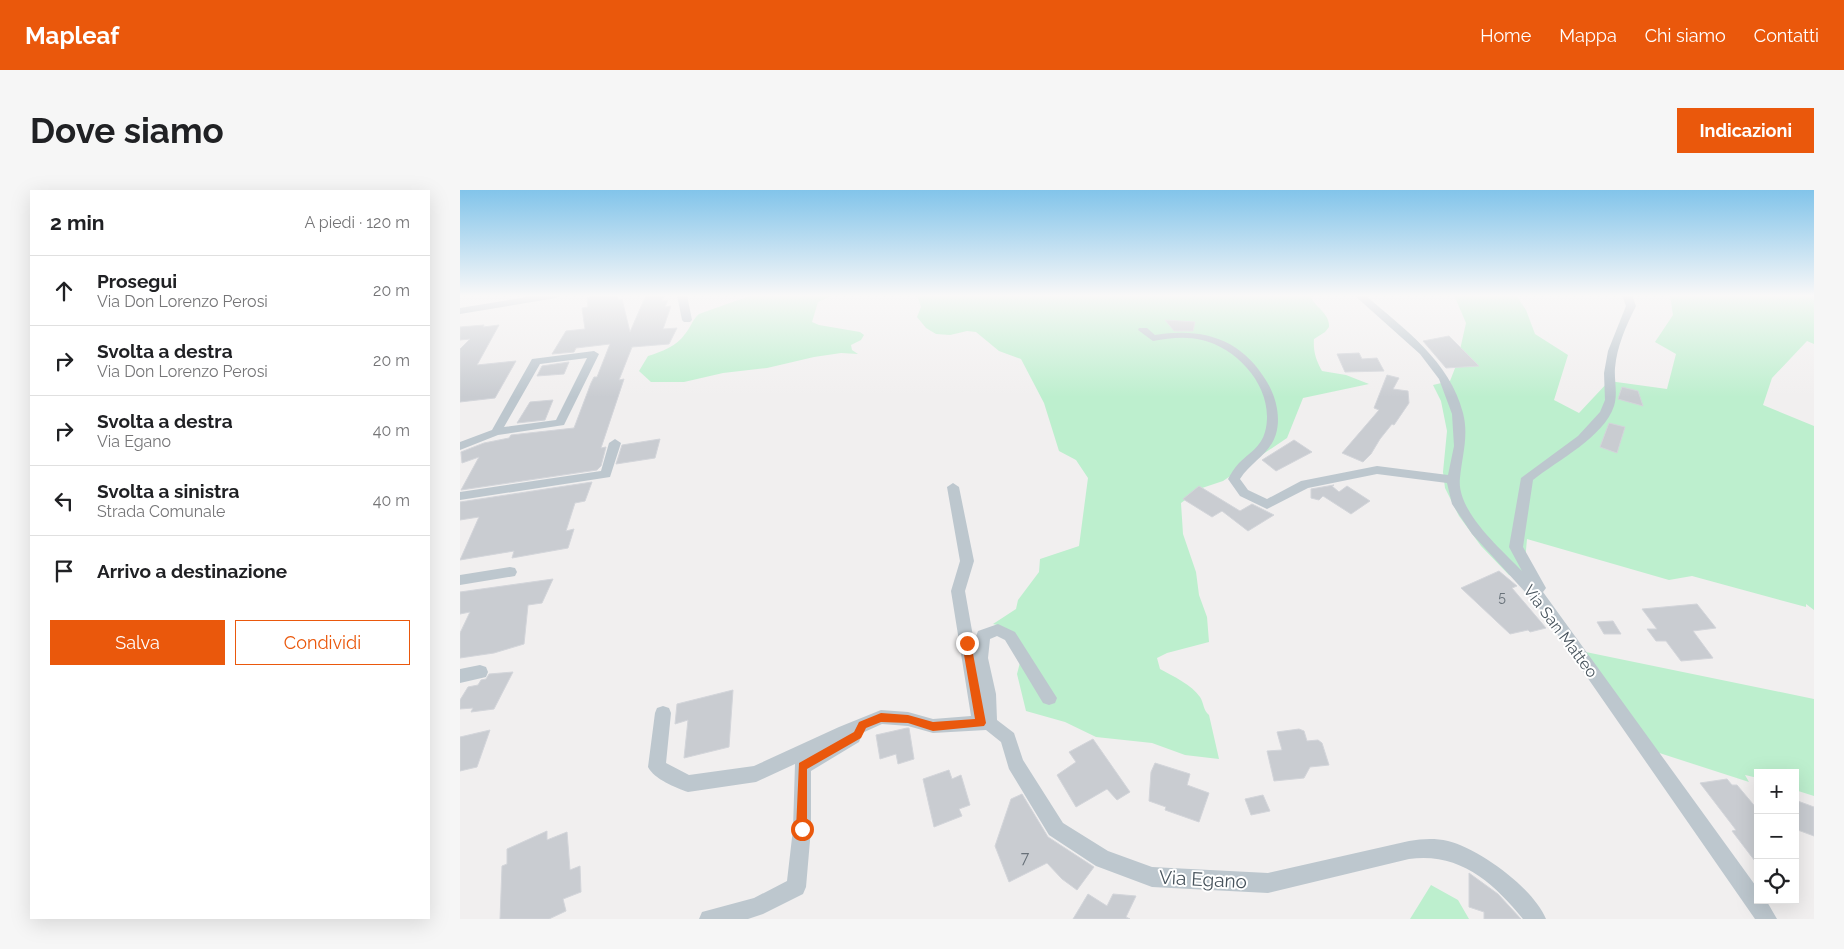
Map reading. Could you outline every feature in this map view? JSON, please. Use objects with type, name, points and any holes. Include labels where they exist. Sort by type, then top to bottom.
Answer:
[{"type":"street","name":"Via San Matteo","points":[[1398,329],[1424,352],[1444,379],[1458,414],[1460,446],[1453,480],[1458,504],[1477,532],[1542,601],[1767,919]]},
{"type":"street","points":[[1542,601],[1544,595],[1530,575],[1516,547],[1527,478],[1542,464],[1595,427],[1606,414],[1612,398],[1609,368],[1615,338],[1619,329]]},
{"type":"street","points":[[1143,330],[1153,338],[1175,335],[1207,338],[1218,342],[1235,350],[1259,376],[1270,398],[1271,432],[1262,452],[1243,466],[1234,479],[1244,494],[1267,506],[1305,484],[1377,470],[1453,480]]},
{"type":"street","points":[[460,446],[496,432],[560,423],[594,354],[536,361],[496,432]]},
{"type":"street","points":[[460,496],[606,474],[615,443]]},
{"type":"street","points":[[953,486],[967,561],[958,591],[985,723]]},
{"type":"street","points":[[460,580],[510,572]]},
{"type":"street","points":[[985,723],[988,694],[980,658],[983,635],[998,630],[1010,636],[1050,698]]},
{"type":"street","points":[[460,676],[480,672]]},
{"type":"street","points":[[663,713],[658,767],[688,784],[756,774],[881,717],[908,719],[933,726],[985,723]]},
{"type":"street","name":"Via Egano","points":[[985,723],[1008,738],[1014,763],[1056,829],[1103,859],[1152,877],[1268,883],[1409,850],[1433,848],[1457,854],[1492,873],[1536,919]]},
{"type":"street","points":[[709,919],[756,906],[796,887],[802,829],[802,767],[857,735],[862,725]]},
{"type":"green space","points":[[688,329],[843,329],[860,332],[864,335],[861,340],[851,345],[852,350],[858,354],[841,353],[814,357],[767,368],[723,373],[684,382],[651,382],[639,371],[648,356],[658,353],[678,342]]},
{"type":"green space","points":[[928,329],[1327,329],[1314,339],[1315,355],[1322,371],[1346,375],[1369,384],[1303,398],[1287,438],[1223,481],[1202,488],[1181,503],[1183,534],[1196,572],[1199,595],[1207,617],[1209,642],[1167,653],[1157,658],[1160,669],[1187,685],[1200,697],[1209,715],[1219,759],[1185,755],[1152,743],[1096,737],[1065,722],[1026,711],[1017,674],[1023,651],[1007,631],[993,624],[1016,609],[1018,600],[1039,572],[1040,559],[1079,546],[1088,478],[1076,460],[1059,451],[1044,403],[1021,359],[999,351],[976,332],[967,331],[950,335],[936,334]]},
{"type":"green space","points":[[1465,329],[1533,329],[1535,334],[1568,355],[1554,400],[1579,413],[1609,381],[1667,389],[1676,354],[1655,342],[1664,329],[1814,329],[1814,344],[1807,341],[1772,378],[1763,405],[1814,426],[1814,610],[1806,604],[1806,607],[1692,576],[1669,580],[1527,539],[1525,561],[1544,589],[1509,575],[1481,546],[1459,516],[1445,488],[1443,472],[1447,431],[1441,401],[1433,385],[1450,381],[1457,363]]},
{"type":"green space","points":[[1576,650],[1814,699],[1814,796],[1799,791],[1799,769],[1754,769],[1754,777],[1745,775],[1749,782],[1647,749]]},
{"type":"green space","points":[[1431,885],[1458,900],[1469,919],[1410,919]]},
{"type":"building","points":[[460,329],[497,329],[477,365],[516,361],[495,398],[460,402],[460,349],[470,339],[460,340]]},
{"type":"building","points":[[629,329],[630,332],[631,329],[676,329],[669,344],[632,347],[619,380],[624,379],[601,448],[606,447],[601,466],[597,470],[461,490],[479,457],[462,463],[461,452],[484,443],[509,438],[511,435],[574,428],[591,383],[594,377],[597,377],[610,344],[576,348],[574,352],[552,354],[566,331]]},
{"type":"building","points":[[1172,329],[1193,329],[1193,331],[1174,331]]},
{"type":"building","points":[[1449,336],[1479,366],[1446,368],[1423,341]]},
{"type":"building","points":[[1359,353],[1362,359],[1377,358],[1384,371],[1345,372],[1337,354]]},
{"type":"building","points":[[569,362],[564,374],[537,376],[542,366]]},
{"type":"building","points":[[1387,375],[1399,378],[1393,389],[1408,391],[1409,403],[1394,425],[1392,424],[1371,454],[1363,462],[1342,453],[1379,410],[1374,408]]},
{"type":"building","points":[[1622,387],[1638,391],[1643,406],[1618,399]]},
{"type":"building","points":[[553,400],[545,420],[517,423],[530,402]]},
{"type":"building","points":[[1609,423],[1625,427],[1617,453],[1600,447]]},
{"type":"building","points":[[660,439],[655,458],[616,464],[622,445]]},
{"type":"building","points":[[1294,440],[1312,452],[1276,471],[1262,460]]},
{"type":"building","points":[[592,482],[585,501],[575,503],[566,531],[574,529],[568,548],[512,558],[514,551],[460,560],[479,517],[460,520],[460,502]]},
{"type":"building","points":[[1334,485],[1332,486],[1339,492],[1347,486],[1370,501],[1351,514],[1323,496],[1319,500],[1311,498],[1311,489]]},
{"type":"building","points":[[1199,486],[1240,511],[1252,504],[1274,515],[1248,531],[1222,511],[1212,517],[1183,499]]},
{"type":"building","points":[[1499,571],[1517,586],[1512,588],[1546,628],[1510,634],[1461,588]]},
{"type":"building","points":[[553,579],[542,603],[528,605],[524,644],[494,653],[460,658],[460,633],[470,612],[460,614],[460,592]]},
{"type":"building","points":[[1697,604],[1716,628],[1693,631],[1713,658],[1681,661],[1666,641],[1656,641],[1647,629],[1657,629],[1642,609]]},
{"type":"building","points":[[1613,621],[1621,634],[1604,634],[1597,622]]},
{"type":"building","points":[[513,672],[494,709],[471,712],[473,708],[460,709],[460,700],[468,687],[478,685],[489,674]]},
{"type":"building","points":[[733,690],[729,747],[684,758],[688,720],[675,724],[677,704]]},
{"type":"building","points":[[909,728],[914,759],[898,764],[896,754],[880,759],[876,735]]},
{"type":"building","points":[[1299,729],[1304,731],[1307,741],[1318,740],[1322,743],[1329,765],[1310,767],[1304,778],[1274,781],[1267,751],[1282,750],[1277,732]]},
{"type":"building","points":[[490,730],[477,767],[460,771],[460,737]]},
{"type":"building","points":[[1093,739],[1130,792],[1117,800],[1107,789],[1076,807],[1057,775],[1076,762],[1069,752]]},
{"type":"building","points":[[1155,763],[1190,774],[1187,785],[1209,793],[1199,822],[1165,810],[1166,807],[1149,801],[1151,772]]},
{"type":"building","points":[[949,770],[952,779],[961,775],[970,805],[959,809],[962,816],[934,827],[923,779]]},
{"type":"building","points":[[1727,779],[1732,785],[1737,785],[1754,805],[1754,860],[1732,831],[1736,830],[1700,783]]},
{"type":"building","points":[[1022,794],[1048,837],[1094,867],[1077,890],[1062,879],[1047,863],[1009,882],[995,846],[1011,799]]},
{"type":"building","points":[[1263,795],[1270,811],[1251,815],[1245,799]]},
{"type":"building","points":[[1799,801],[1814,807],[1814,836],[1799,830]]},
{"type":"building","points":[[547,831],[547,840],[567,832],[570,870],[580,866],[581,892],[563,899],[566,911],[549,919],[500,919],[502,866],[507,864],[507,849]]},
{"type":"building","points":[[1469,873],[1498,894],[1521,919],[1484,919],[1484,912],[1469,907]]},
{"type":"building","points":[[1088,894],[1107,906],[1113,894],[1136,896],[1126,917],[1130,919],[1073,919]]},
{"type":"route","points":[[802,829],[802,767],[857,735],[862,725],[881,717],[908,719],[933,726],[981,723],[967,643]]}]
